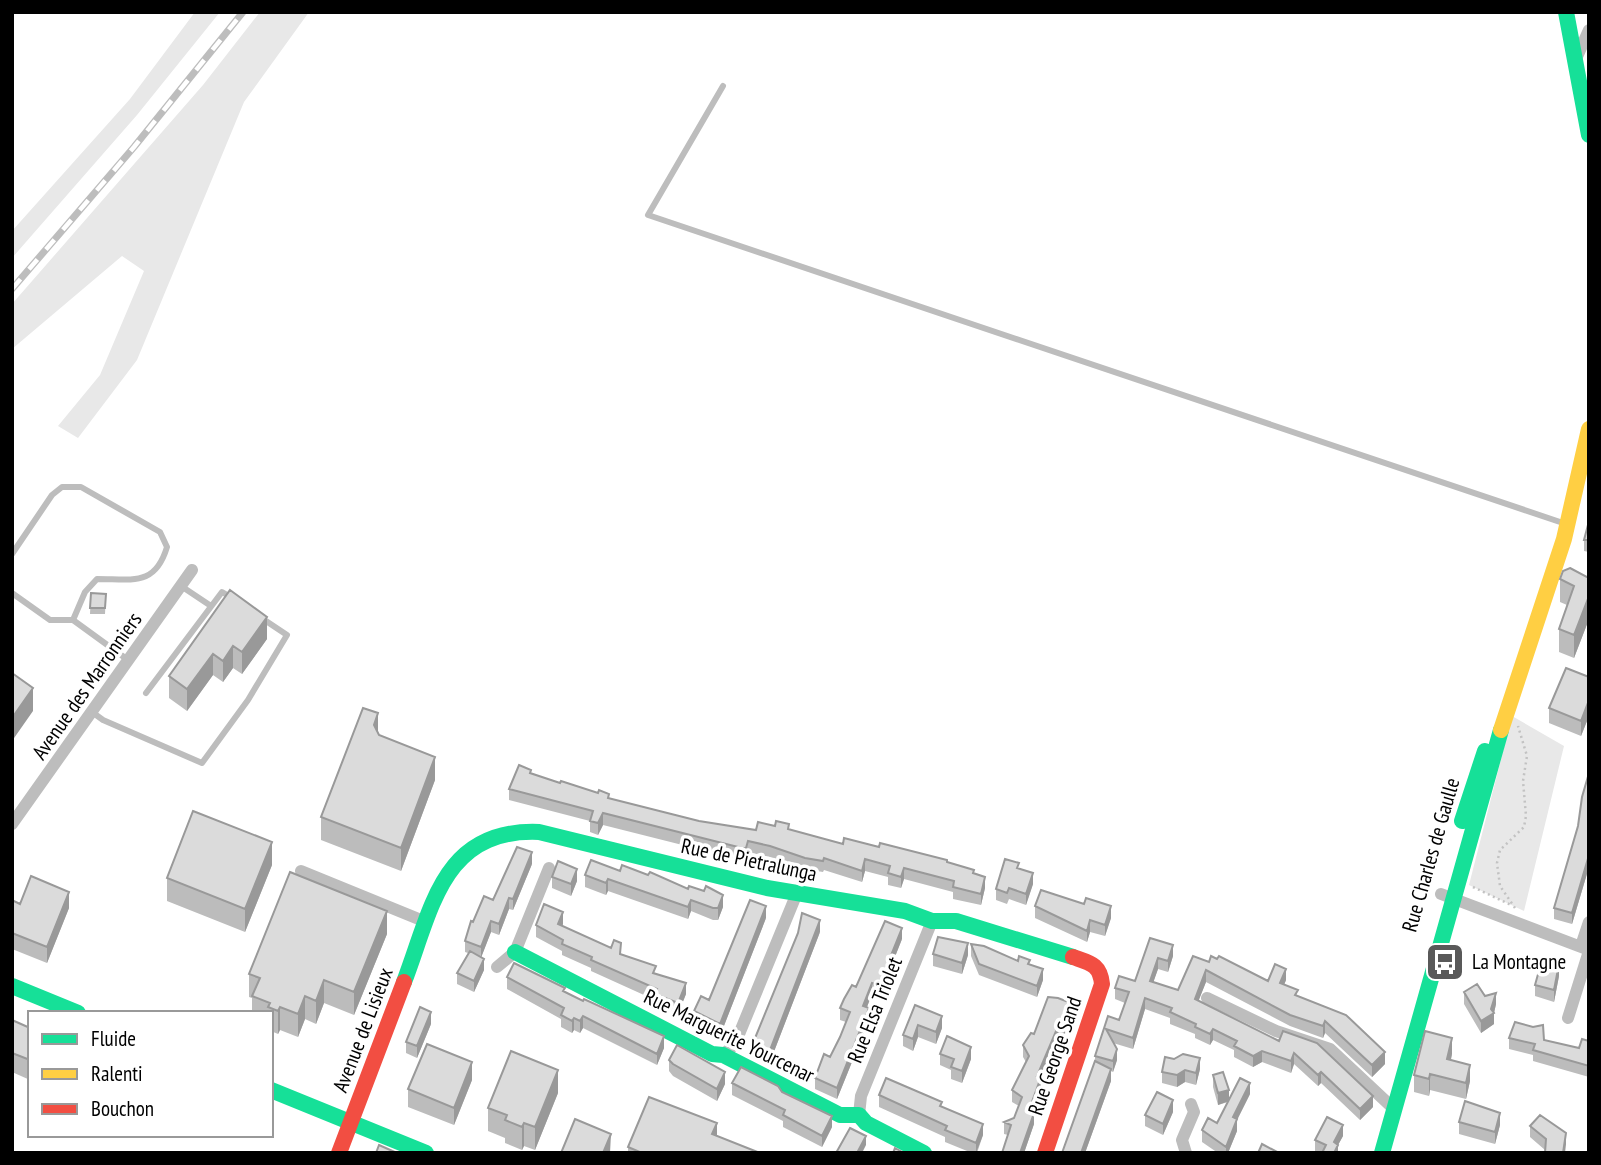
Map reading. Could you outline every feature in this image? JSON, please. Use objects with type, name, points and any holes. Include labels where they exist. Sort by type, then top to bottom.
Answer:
[{"type":"street","points":[[1566,12],[1589,135]]},
{"type":"street","points":[[1575,61],[1589,30]]},
{"type":"street","name":"Rue Charles de Gaulle","points":[[1382,1153],[1415,1027],[1425,956],[1447,896],[1473,780],[1509,701],[1560,571],[1589,429]]},
{"type":"street","name":"Avenue des Marronniers","points":[[12,824],[192,570]]},
{"type":"street","name":"Rue Charles de Gaulle","points":[[1447,896],[1457,880],[1509,701]]},
{"type":"street","name":"Rue de Pietralunga","points":[[426,922],[440,886],[457,861],[484,839],[516,831],[561,837],[797,893],[905,911],[932,920],[956,921],[1076,956],[1095,964],[1101,972]]},
{"type":"street","points":[[497,967],[515,952],[549,868]]},
{"type":"street","points":[[301,871],[426,922]]},
{"type":"street","points":[[723,1055],[735,1044],[797,893]]},
{"type":"street","points":[[1447,896],[1586,949]]},
{"type":"street","name":"Rue Elsa Triolet","points":[[859,1115],[861,1096],[932,920]]},
{"type":"street","name":"Avenue de Lisieux","points":[[339,1153],[426,922]]},
{"type":"street","points":[[1568,1018],[1586,949],[1589,922]]},
{"type":"street","name":"Rue Marguerite Yourcenar","points":[[515,952],[712,1054],[723,1055],[840,1115],[859,1115],[866,1123],[925,1153]]},
{"type":"street","name":"Rue George Sand","points":[[1045,1153],[1102,984],[1101,972]]},
{"type":"street","points":[[12,986],[73,1011]]},
{"type":"street","points":[[1207,998],[1276,1031],[1330,1049],[1393,1108]]},
{"type":"street","points":[[273,1091],[426,1153]]},
{"type":"street","points":[[1186,1153],[1182,1140],[1194,1112],[1191,1104]]},
{"type":"lane","points":[[723,86],[648,215],[1568,524]]},
{"type":"lane","points":[[12,554],[52,495],[62,486],[81,487],[160,532],[167,547],[162,563],[155,572],[142,579],[97,579],[85,592],[73,620]]},
{"type":"lane","points":[[181,586],[211,606]]},
{"type":"lane","points":[[146,693],[222,592],[244,606]]},
{"type":"lane","points":[[12,593],[50,620],[73,620],[128,660]]},
{"type":"lane","points":[[92,712],[103,720],[202,764],[248,700],[288,635],[255,613]]},
{"type":"path","points":[[1509,701],[1512,716],[1523,735],[1527,756],[1523,781],[1527,816],[1524,827],[1500,850],[1497,863],[1500,886],[1530,928]]},
{"type":"path","points":[[1457,880],[1522,910]]},
{"type":"shaded area","points":[[195,12],[220,12],[137,115],[12,258],[12,231],[130,99]]},
{"type":"shaded area","points":[[260,12],[309,12],[244,102],[137,360],[78,438],[58,426],[100,375],[144,271],[122,256],[12,349],[12,304],[203,85]]},
{"type":"shaded area","points":[[1512,716],[1564,746],[1524,911],[1469,885]]},
{"type":"building","points":[[1589,521],[1589,540],[1584,540]]},
{"type":"building","points":[[1570,568],[1589,578],[1589,596],[1574,635],[1559,629],[1574,586],[1560,579],[1563,571]]},
{"type":"building","points":[[230,590],[267,617],[242,652],[233,646],[223,661],[213,654],[187,689],[169,676]]},
{"type":"building","points":[[91,593],[106,594],[105,608],[90,608]]},
{"type":"building","points":[[1566,668],[1589,677],[1589,700],[1581,721],[1549,708]]},
{"type":"building","points":[[12,673],[33,688],[12,718]]},
{"type":"building","points":[[363,708],[378,713],[374,725],[379,735],[435,757],[401,848],[321,817]]},
{"type":"building","points":[[519,765],[531,770],[530,773],[560,783],[561,781],[598,793],[599,790],[609,794],[608,798],[699,821],[756,830],[758,822],[775,826],[776,821],[789,824],[788,829],[843,844],[844,838],[879,847],[880,843],[947,860],[985,877],[981,894],[953,887],[954,881],[904,868],[901,877],[888,873],[890,866],[865,859],[862,871],[824,858],[823,861],[805,858],[748,841],[746,848],[742,848],[603,813],[598,823],[590,821],[593,811],[509,789]]},
{"type":"building","points":[[1589,773],[1589,855],[1572,913],[1554,908],[1578,826]]},
{"type":"building","points":[[193,811],[272,842],[245,909],[167,878]]},
{"type":"building","points":[[517,847],[532,852],[513,899],[509,898],[499,924],[491,921],[481,947],[465,941],[471,921],[473,922],[484,896],[493,900]]},
{"type":"building","points":[[1005,859],[1019,863],[1017,868],[1033,873],[1026,894],[1009,888],[1007,893],[996,889]]},
{"type":"building","points":[[591,860],[620,871],[622,865],[648,875],[650,872],[688,889],[689,886],[704,891],[706,886],[723,895],[718,908],[691,900],[688,907],[608,879],[606,883],[585,875]]},
{"type":"building","points":[[558,861],[577,869],[571,884],[552,877]]},
{"type":"building","points":[[290,872],[387,911],[354,992],[324,980],[316,1001],[305,996],[298,1014],[280,1007],[278,1011],[268,1007],[270,1003],[252,996],[260,978],[249,974]]},
{"type":"building","points":[[31,876],[69,892],[47,947],[12,933],[12,900],[20,904]]},
{"type":"building","points":[[1041,890],[1084,904],[1086,898],[1111,906],[1105,925],[1090,920],[1087,931],[1035,906]]},
{"type":"building","points":[[750,900],[766,906],[720,1024],[694,1011],[701,996],[709,1000]]},
{"type":"building","points":[[544,904],[563,912],[558,924],[611,948],[614,940],[621,943],[620,954],[656,966],[653,973],[686,983],[678,1003],[655,994],[657,989],[591,960],[592,957],[562,944],[563,940],[536,925]]},
{"type":"building","points":[[802,913],[820,920],[770,1050],[753,1043],[798,933]]},
{"type":"building","points":[[885,921],[902,928],[879,985],[872,983],[863,1006],[869,1008],[837,1088],[815,1078],[824,1054],[830,1057],[840,1037],[850,1012],[840,1008],[852,985],[856,987]]},
{"type":"building","points":[[938,937],[968,943],[962,963],[933,954]]},
{"type":"building","points":[[1150,938],[1173,945],[1168,961],[1158,958],[1150,981],[1178,990],[1193,956],[1209,962],[1211,956],[1217,959],[1219,956],[1268,981],[1275,964],[1286,969],[1280,983],[1298,990],[1295,995],[1346,1015],[1385,1052],[1372,1065],[1325,1021],[1323,1026],[1290,1015],[1206,970],[1195,999],[1279,1041],[1283,1031],[1317,1043],[1373,1096],[1360,1109],[1321,1072],[1318,1075],[1294,1053],[1291,1061],[1262,1051],[1253,1056],[1234,1046],[1237,1041],[1213,1029],[1210,1034],[1195,1027],[1196,1024],[1170,1012],[1172,1008],[1145,998],[1133,1038],[1106,1029],[1117,1049],[1113,1061],[1095,1056],[1108,1016],[1119,1020],[1129,992],[1115,988],[1119,976],[1135,981]]},
{"type":"building","points":[[971,944],[984,946],[1018,961],[1019,956],[1030,960],[1028,964],[1043,969],[1037,986],[979,964]]},
{"type":"building","points":[[470,951],[484,959],[474,981],[457,973]]},
{"type":"building","points":[[1542,960],[1559,964],[1554,990],[1535,985]]},
{"type":"building","points":[[514,963],[565,988],[563,991],[583,1001],[584,999],[664,1036],[657,1054],[583,1016],[580,1021],[574,1018],[572,1021],[561,1015],[564,1008],[507,977]]},
{"type":"building","points":[[1477,984],[1485,996],[1496,993],[1491,1009],[1494,1013],[1481,1021],[1464,992]]},
{"type":"building","points":[[1048,997],[1071,1003],[1064,1026],[1059,1024],[1037,1076],[1041,1077],[1029,1110],[1034,1113],[1020,1153],[1002,1153],[1011,1125],[1004,1122],[1014,1118],[1022,1097],[1012,1090],[1029,1056],[1023,1045],[1031,1033],[1034,1034]]},
{"type":"building","points":[[915,1005],[942,1016],[936,1032],[918,1025],[913,1039],[903,1035]]},
{"type":"building","points":[[420,1007],[431,1012],[417,1046],[406,1042]]},
{"type":"building","points":[[12,1020],[28,1027],[28,1059],[12,1053]]},
{"type":"building","points":[[1515,1022],[1533,1027],[1543,1025],[1544,1040],[1579,1048],[1582,1039],[1589,1041],[1589,1066],[1533,1050],[1535,1044],[1509,1038]]},
{"type":"building","points":[[1425,1031],[1452,1038],[1447,1059],[1470,1065],[1466,1083],[1430,1074],[1429,1079],[1414,1075]]},
{"type":"building","points":[[947,1036],[971,1047],[962,1071],[951,1067],[954,1059],[940,1054]]},
{"type":"building","points":[[427,1044],[472,1062],[454,1108],[408,1089]]},
{"type":"building","points":[[677,1045],[725,1072],[717,1089],[669,1060]]},
{"type":"building","points":[[511,1051],[558,1070],[535,1127],[524,1123],[522,1127],[505,1120],[507,1115],[488,1108]]},
{"type":"building","points":[[1183,1054],[1200,1058],[1196,1073],[1185,1070],[1177,1075],[1162,1072],[1165,1057],[1174,1059]]},
{"type":"building","points":[[1095,1061],[1111,1069],[1081,1153],[1062,1153]]},
{"type":"building","points":[[741,1067],[778,1086],[782,1092],[832,1116],[822,1136],[783,1115],[785,1110],[732,1083]]},
{"type":"building","points":[[1223,1072],[1229,1090],[1218,1093],[1213,1075]]},
{"type":"building","points":[[886,1078],[942,1102],[940,1106],[983,1124],[976,1143],[945,1130],[947,1126],[879,1095]]},
{"type":"building","points":[[1240,1078],[1250,1083],[1233,1117],[1237,1119],[1226,1147],[1202,1130],[1208,1118],[1217,1123]]},
{"type":"building","points":[[1157,1092],[1173,1100],[1163,1124],[1145,1115]]},
{"type":"building","points":[[649,1097],[717,1123],[712,1134],[760,1153],[642,1153],[628,1147]]},
{"type":"building","points":[[1465,1101],[1500,1113],[1495,1132],[1459,1122]]},
{"type":"building","points":[[1540,1115],[1566,1133],[1563,1153],[1545,1153],[1546,1139],[1530,1126]]},
{"type":"building","points":[[1327,1117],[1343,1125],[1334,1142],[1338,1145],[1334,1153],[1322,1153],[1326,1145],[1315,1140]]},
{"type":"building","points":[[575,1119],[611,1134],[603,1153],[561,1153]]},
{"type":"building","points":[[850,1128],[866,1136],[857,1153],[836,1153]]},
{"type":"building","points":[[1262,1144],[1279,1153],[1258,1153]]},
{"type":"building","points":[[379,1145],[397,1153],[376,1153]]},
{"type":"railway","points":[[12,289],[134,147],[243,12]]},
{"type":"traffic: fast","points":[[1566,12],[1589,135]]},
{"type":"traffic: fast","points":[[1382,1153],[1501,730]]},
{"type":"traffic: fast","points":[[1462,821],[1485,751]]},
{"type":"traffic: fast","points":[[404,982],[433,901],[461,858],[481,843],[506,834],[539,832],[767,888],[905,911],[932,921],[956,921],[1073,957]]},
{"type":"traffic: fast","points":[[515,952],[712,1054],[723,1055],[840,1115],[859,1115],[866,1123],[924,1153]]},
{"type":"traffic: fast","points":[[12,986],[73,1011]]},
{"type":"traffic: fast","points":[[273,1091],[426,1153]]},
{"type":"traffic: slow","points":[[1501,730],[1564,539],[1589,429]]},
{"type":"traffic: jam","points":[[1045,1153],[1102,984],[1096,968],[1073,957]]},
{"type":"traffic: jam","points":[[339,1153],[404,982]]},
{"type":"place","name":"La Montagne","points":[[1445,962]]}]
